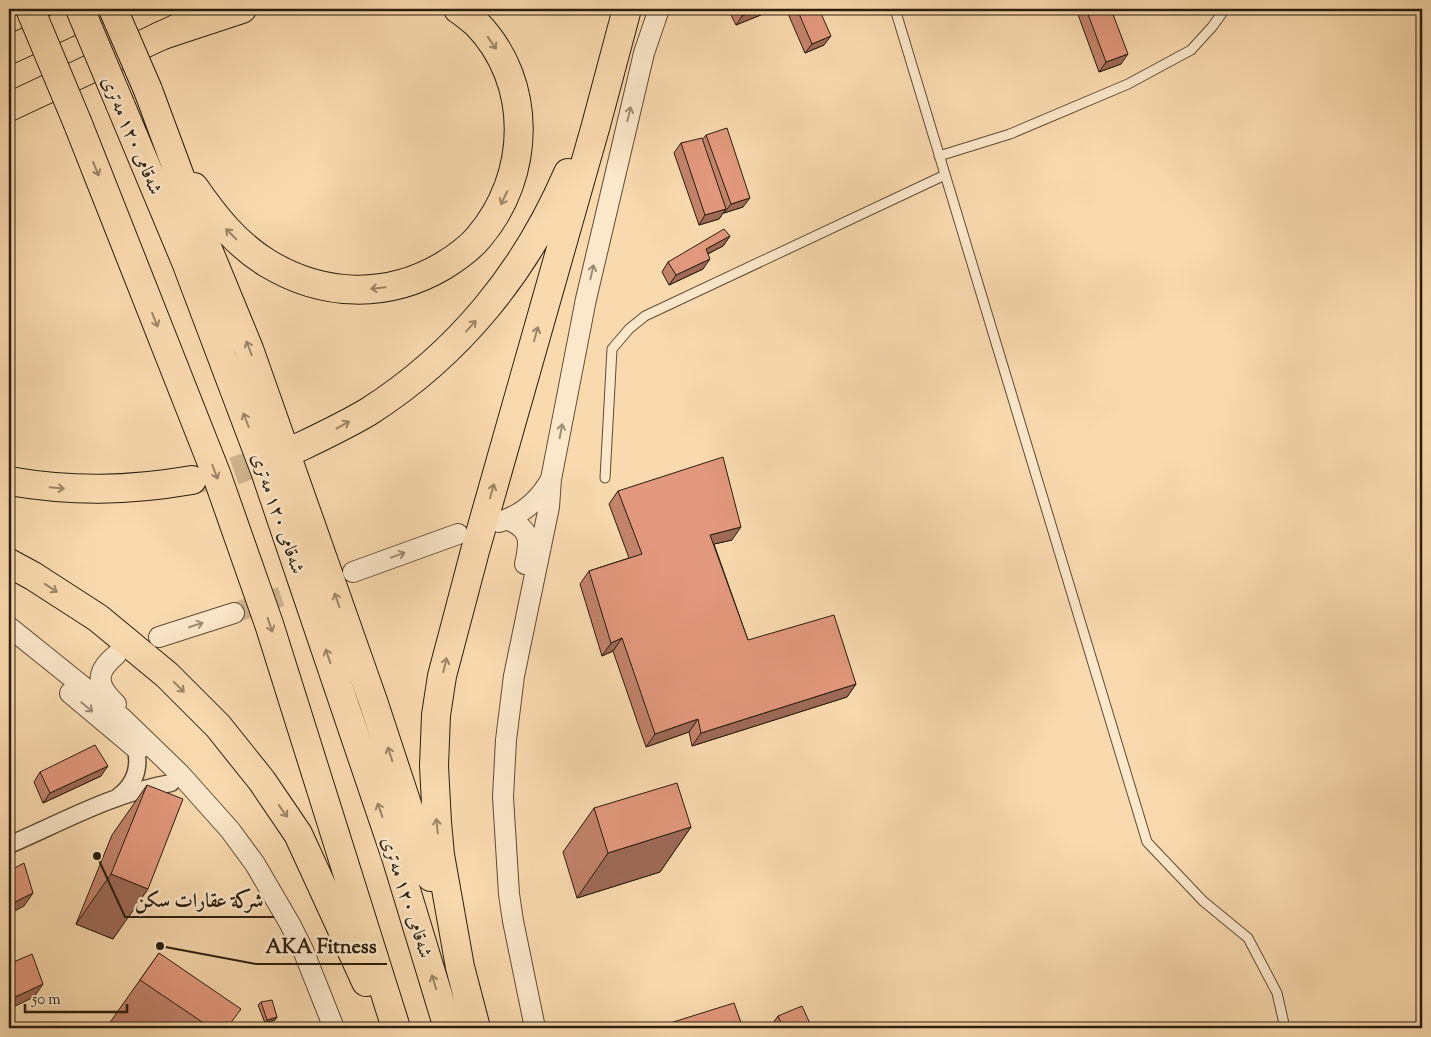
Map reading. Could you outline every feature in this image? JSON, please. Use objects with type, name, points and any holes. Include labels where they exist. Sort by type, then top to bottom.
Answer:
[{"type":"highway","points":[[30,9],[78,124],[217,476],[266,614],[396,1028]]},
{"type":"highway","name":"شەقامی ١٢٠ مەتری","points":[[80,9],[186,262],[265,471],[396,858],[448,1028]]},
{"type":"highway","points":[[9,50],[98,9]]},
{"type":"highway","points":[[113,9],[148,90],[198,226],[249,349],[373,701],[460,966],[476,1028]]},
{"type":"highway","points":[[9,107],[217,9]]},
{"type":"highway","points":[[160,36],[242,9]]},
{"type":"highway","points":[[160,120],[194,186],[212,212],[240,243],[267,263],[298,278],[340,289],[374,289],[404,284],[427,275],[451,261],[479,238],[507,192],[518,154],[519,120],[510,76],[503,61],[486,35],[458,9]]},
{"type":"highway","points":[[460,966],[436,822],[434,766],[436,715],[442,676],[627,9]]},
{"type":"highway","points":[[300,447],[367,412],[425,370],[457,341],[505,285],[538,235],[558,197],[618,41]]},
{"type":"highway","points":[[9,481],[59,488],[117,490],[192,480]]},
{"type":"highway","points":[[9,563],[33,576],[98,618],[167,675],[218,726],[262,781],[298,834],[387,1028]]},
{"type":"street","points":[[535,1028],[509,894],[503,790],[506,740],[512,691],[549,507],[551,479],[586,298],[644,53],[659,9]]},
{"type":"street","points":[[526,1028],[511,971],[502,923],[493,838],[493,758],[498,708],[530,544],[526,533],[516,524],[503,521],[536,500],[545,491],[551,479]]},
{"type":"street","points":[[353,572],[458,534]]},
{"type":"street","points":[[159,636],[234,613]]},
{"type":"street","points":[[9,627],[121,717],[202,797],[230,830],[255,864],[303,950],[334,1028]]},
{"type":"street","points":[[9,643],[136,749],[193,805],[224,842],[268,906],[296,960],[321,1028]]},
{"type":"street","points":[[116,655],[108,661],[102,670],[100,682],[104,692],[118,706],[121,717]]},
{"type":"street","points":[[118,797],[136,776],[138,767],[136,749]]},
{"type":"street","points":[[9,845],[118,797],[171,783]]},
{"type":"lane","points":[[895,9],[1147,842],[1203,901],[1248,938],[1277,993],[1285,1028]]},
{"type":"lane","points":[[939,156],[1010,134],[1128,84],[1191,50],[1225,9]]},
{"type":"lane","points":[[605,478],[612,349],[629,329],[645,316],[945,174]]},
{"type":"building","points":[[739,9],[759,9],[742,16]]},
{"type":"building","points":[[797,9],[819,9],[831,36],[812,44]]},
{"type":"building","points":[[1086,9],[1111,9],[1128,54],[1106,62]]},
{"type":"building","points":[[727,128],[750,198],[731,204],[706,135]]},
{"type":"building","points":[[702,138],[726,209],[705,215],[681,143]]},
{"type":"building","points":[[724,229],[730,236],[706,249],[710,259],[676,275],[668,262]]},
{"type":"building","points":[[723,457],[741,527],[710,535],[748,640],[834,615],[856,684],[701,733],[698,719],[655,734],[622,638],[611,643],[589,571],[642,554],[618,491]]},
{"type":"building","points":[[95,745],[108,766],[50,793],[40,772]]},
{"type":"building","points":[[677,783],[691,827],[608,853],[594,808]]},
{"type":"building","points":[[147,785],[183,799],[148,889],[111,874]]},
{"type":"building","points":[[24,863],[33,893],[9,905],[9,871]]},
{"type":"building","points":[[159,953],[241,1009],[227,1028],[211,1028],[140,980]]},
{"type":"building","points":[[32,954],[43,984],[9,1000],[9,964]]},
{"type":"building","points":[[272,1000],[277,1017],[267,1020],[261,1002]]},
{"type":"building","points":[[734,1003],[743,1028],[654,1028]]},
{"type":"building","points":[[802,1006],[812,1028],[783,1028],[778,1016]]},
{"type":"building","points":[[279,1023],[281,1028],[266,1027]]},
{"type":"tunnel","points":[[193,480],[234,471],[284,454]]},
{"type":"tunnel","points":[[234,613],[317,584]]},
{"type":"place","name":"شركة عقارات سكن","points":[[97,856]]},
{"type":"place","name":"AKA Fitness","points":[[160,946]]}]
